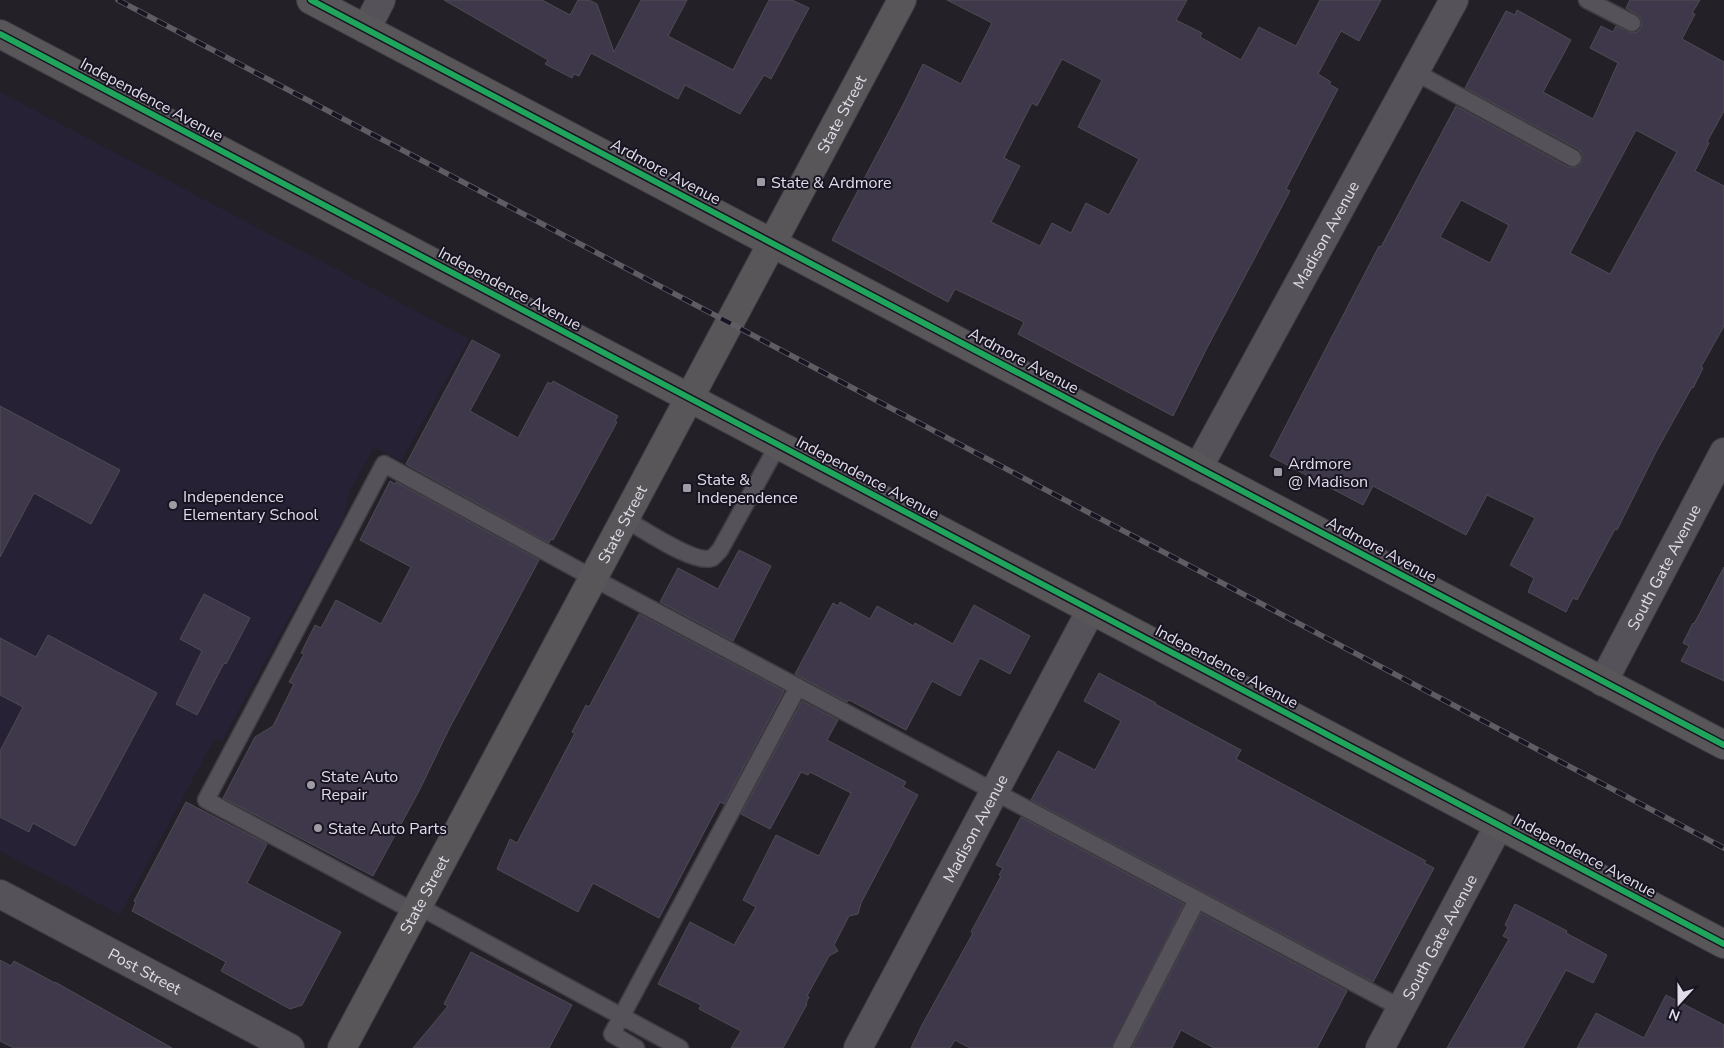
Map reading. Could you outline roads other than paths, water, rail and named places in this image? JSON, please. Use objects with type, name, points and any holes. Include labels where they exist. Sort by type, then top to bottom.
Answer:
[{"type":"street","name":"Ardmore Avenue","points":[[311,0],[1724,745]]},
{"type":"street","points":[[366,29],[380,0]]},
{"type":"street","name":"State Street","points":[[342,1048],[902,0]]},
{"type":"street","name":"Madison Avenue","points":[[1198,468],[1454,0]]},
{"type":"street","name":"Independence Avenue","points":[[0,34],[1724,944]]},
{"type":"street","name":"South Gate Avenue","points":[[1603,682],[1724,452]]},
{"type":"street","name":"Madison Avenue","points":[[858,1048],[1091,610]]},
{"type":"street","name":"South Gate Avenue","points":[[1380,1048],[1499,825]]},
{"type":"street","name":"Post Street","points":[[0,894],[290,1048]]},
{"type":"lane","points":[[1587,0],[1632,24]]},
{"type":"lane","points":[[1415,72],[1573,158]]},
{"type":"lane","points":[[625,519],[683,553],[699,559],[712,558],[720,550],[778,445]]},
{"type":"lane","points":[[680,1048],[206,800],[384,464],[593,578],[1401,1008]]},
{"type":"lane","points":[[636,1048],[612,1034],[798,687]]},
{"type":"lane","points":[[1121,1048],[1197,900]]},
{"type":"railway","points":[[118,0],[1724,848]]},
{"type":"place","name":"State & Ardmore","points":[[761,182]]},
{"type":"place","name":"Ardmore @ Madison","points":[[1278,472]]},
{"type":"place","name":"State & Independence","points":[[687,488]]},
{"type":"place","name":"Independence Elementary School","points":[[173,505]]},
{"type":"place","name":"State Auto Repair","points":[[311,785]]},
{"type":"place","name":"State Auto Parts","points":[[318,828]]}]
